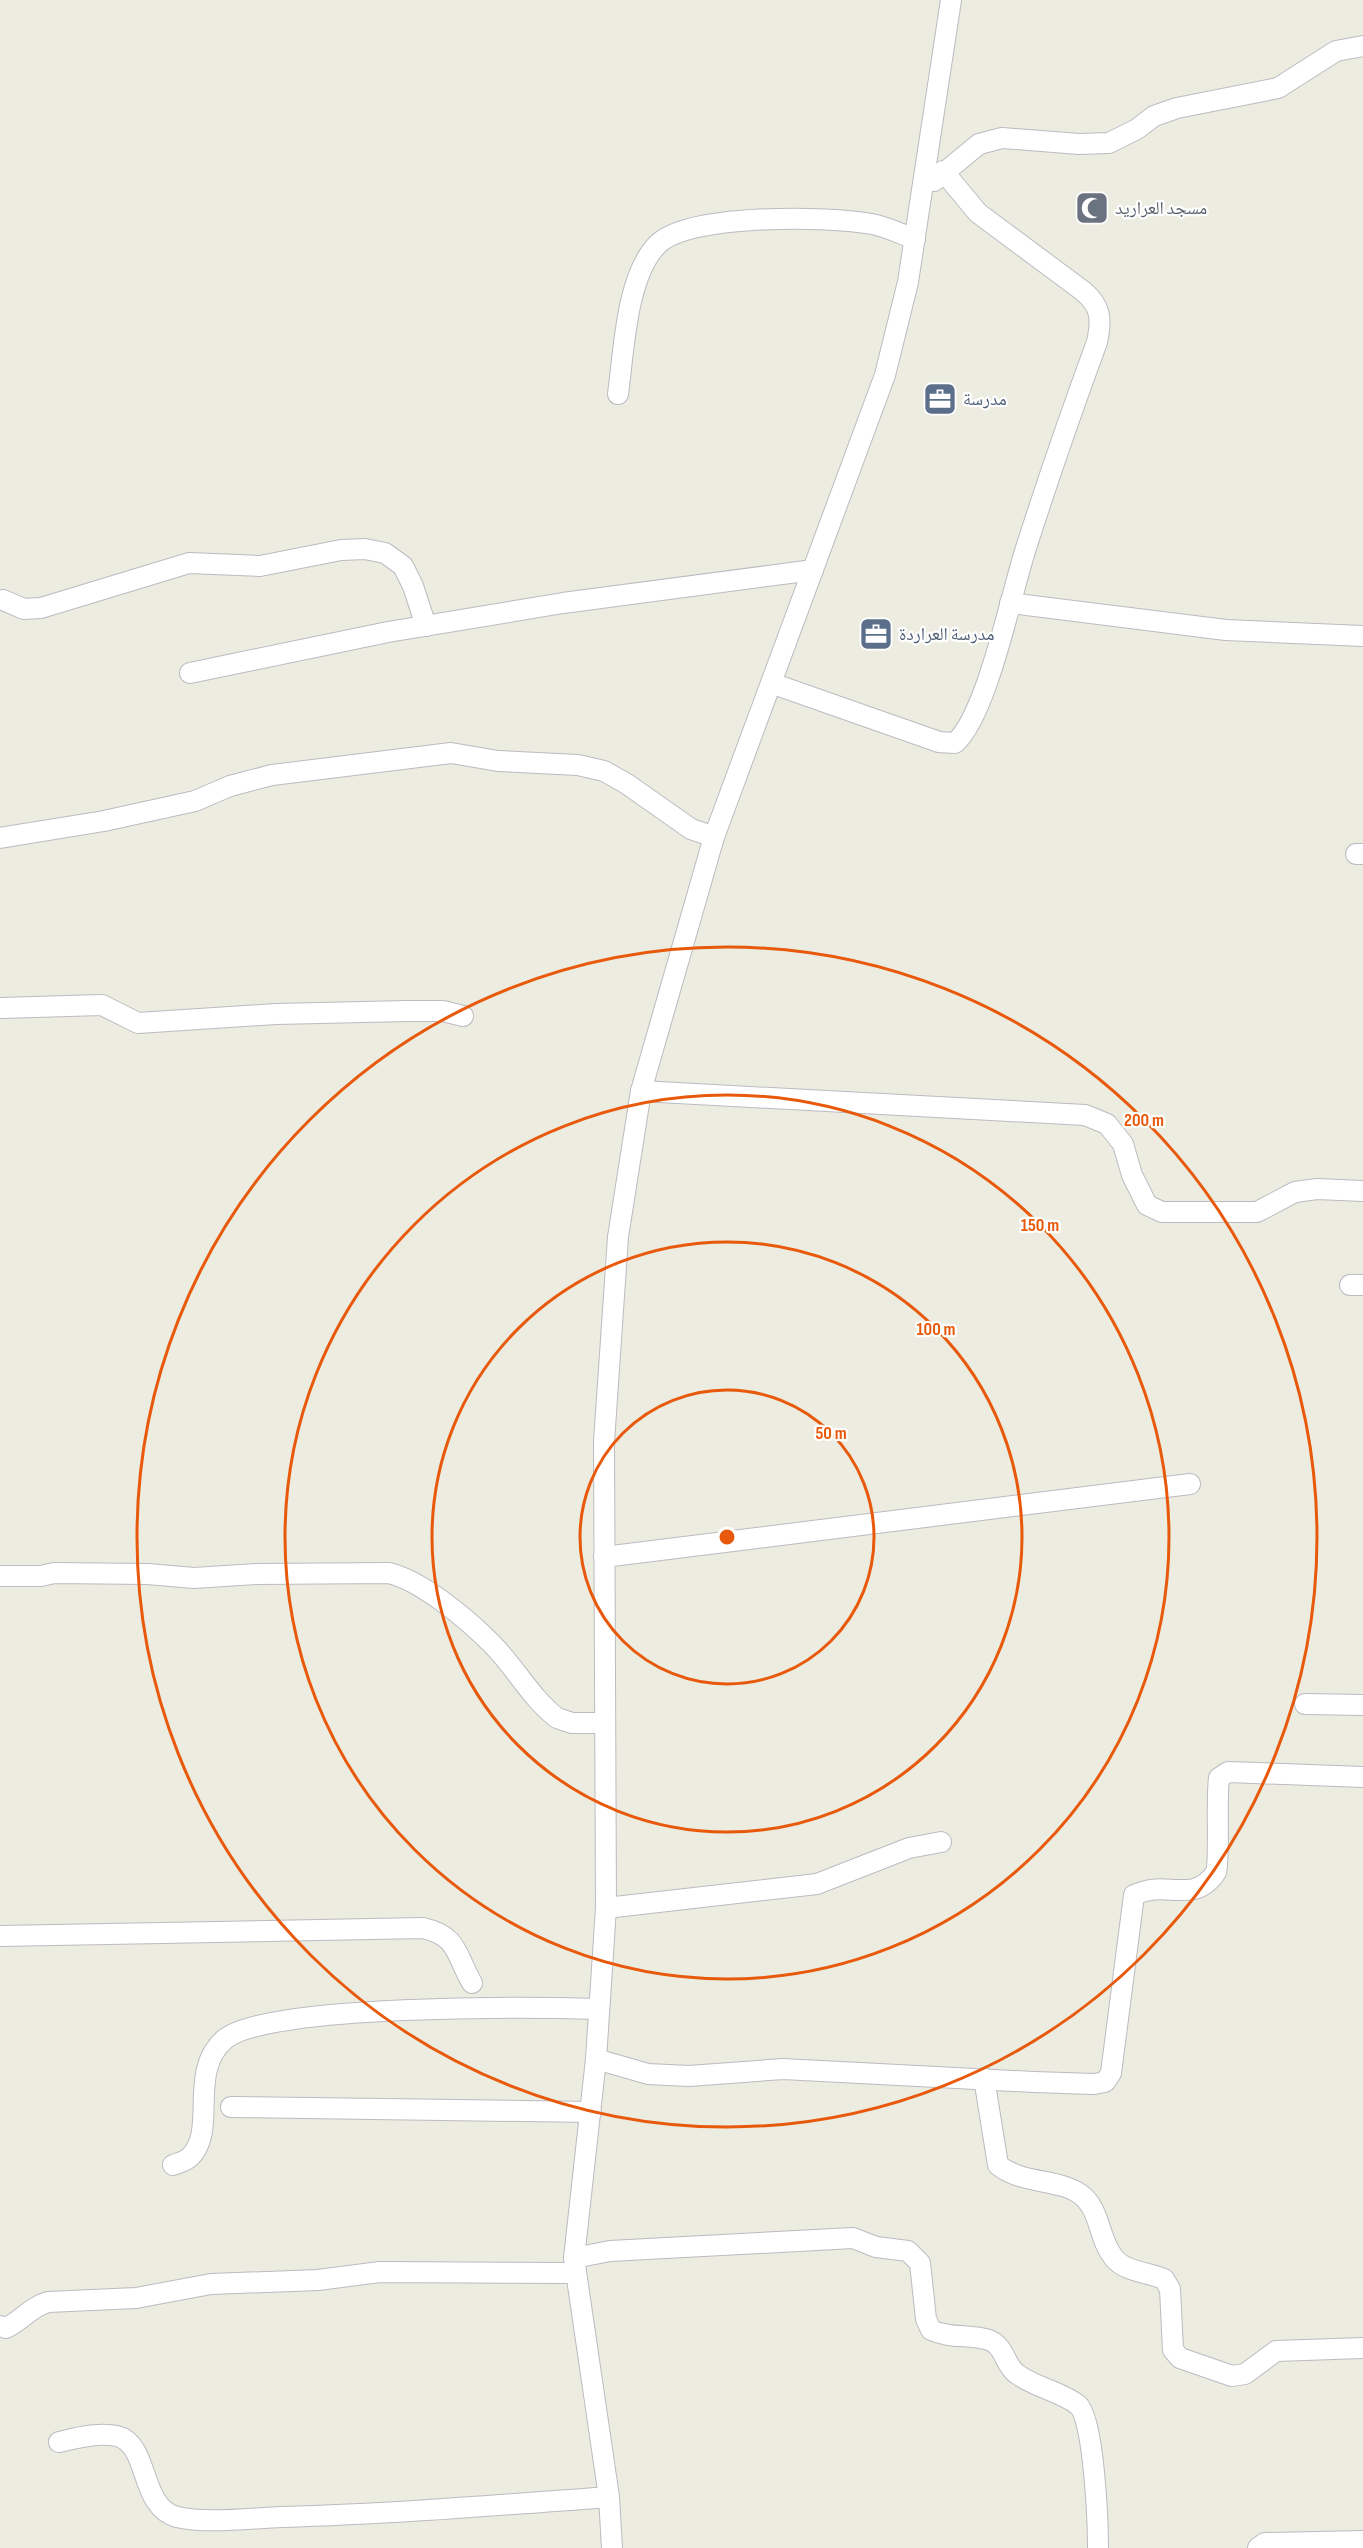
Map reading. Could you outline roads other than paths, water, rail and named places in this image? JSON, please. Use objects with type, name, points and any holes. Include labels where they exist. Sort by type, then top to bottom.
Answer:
[{"type":"street","points":[[612,2548],[609,2497],[574,2265],[596,2059],[606,1908],[604,1442],[618,1237],[641,1091],[714,837],[885,375],[908,282],[951,0]]},
{"type":"street","points":[[923,192],[943,171],[979,144],[1002,138],[1079,144],[1109,142],[1137,129],[1154,116],[1177,108],[1278,87],[1336,51],[1363,46]]},
{"type":"street","points":[[771,683],[939,742],[955,743],[966,733],[974,716],[1029,538],[1097,342],[1100,313],[1094,300],[978,213],[943,171]]},
{"type":"street","points":[[618,394],[631,303],[644,264],[657,244],[673,234],[704,225],[756,220],[846,221],[874,224],[915,239]]},
{"type":"street","points":[[3,600],[24,609],[41,608],[189,563],[260,566],[341,550],[365,549],[385,553],[403,566],[413,586],[426,626]]},
{"type":"street","points":[[190,673],[426,626],[563,603],[813,570]]},
{"type":"street","points":[[1010,603],[1226,630],[1363,636]]},
{"type":"street","points":[[0,838],[195,801],[230,786],[272,776],[451,753],[498,761],[578,765],[603,771],[627,784],[683,824],[714,837]]},
{"type":"street","points":[[0,1008],[102,1005],[138,1023],[276,1014],[407,1011],[443,1011],[463,1016]]},
{"type":"street","points":[[641,1091],[1085,1115],[1107,1124],[1123,1144],[1132,1174],[1147,1204],[1162,1212],[1257,1212],[1295,1192],[1317,1189],[1363,1191]]},
{"type":"street","points":[[604,1557],[1190,1484]]},
{"type":"street","points":[[0,1576],[41,1576],[54,1573],[147,1574],[194,1578],[258,1574],[370,1573],[405,1577],[421,1586],[492,1644],[557,1718],[572,1723],[605,1723]]},
{"type":"street","points":[[1305,1704],[1363,1705]]},
{"type":"street","points":[[596,2059],[648,2074],[688,2076],[783,2070],[1094,2084],[1105,2082],[1111,2073],[1134,1895],[1155,1888],[1195,1889],[1207,1883],[1216,1870],[1216,1796],[1219,1778],[1228,1772],[1363,1777]]},
{"type":"street","points":[[606,1908],[817,1884],[909,1848],[942,1842]]},
{"type":"street","points":[[0,1936],[423,1928],[439,1931],[450,1939],[472,1983]]},
{"type":"street","points":[[173,2165],[190,2158],[199,2141],[205,2067],[225,2039],[261,2023],[348,2014],[495,2007],[599,2009]]},
{"type":"street","points":[[984,2078],[998,2165],[1005,2171],[1077,2191],[1087,2200],[1114,2259],[1129,2269],[1164,2279],[1170,2289],[1173,2350],[1180,2358],[1232,2376],[1245,2373],[1276,2351],[1363,2348]]},
{"type":"street","points":[[231,2107],[591,2112]]},
{"type":"street","points":[[0,2326],[6,2328],[19,2322],[38,2305],[48,2302],[136,2298],[211,2284],[318,2280],[380,2272],[574,2265],[610,2251],[853,2238],[876,2247],[908,2251],[920,2263],[926,2319],[931,2330],[946,2337],[990,2340],[1002,2350],[1014,2372],[1066,2397],[1081,2407],[1091,2441],[1098,2548]]},
{"type":"street","points":[[58,2442],[99,2435],[119,2436],[130,2444],[136,2454],[153,2498],[176,2516],[211,2518],[339,2515],[609,2497]]},
{"type":"street","points":[[1258,2548],[1265,2543],[1363,2541]]},
{"type":"place","name":"مسجد العراريد","points":[[1092,208]]},
{"type":"place","name":"مدرسة","points":[[940,399]]},
{"type":"place","name":"مدرسة العراردة","points":[[876,634]]}]
